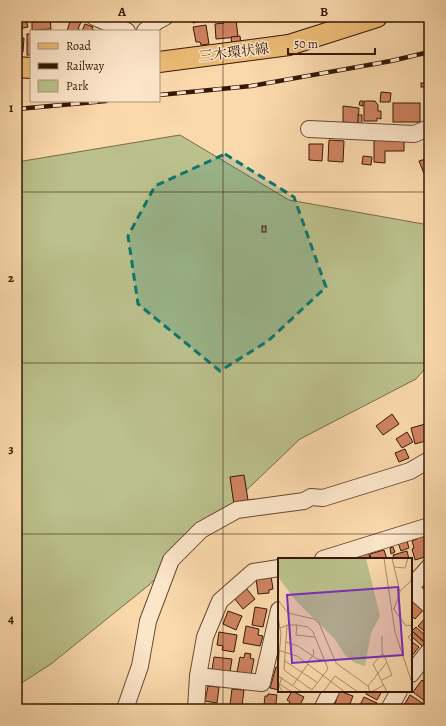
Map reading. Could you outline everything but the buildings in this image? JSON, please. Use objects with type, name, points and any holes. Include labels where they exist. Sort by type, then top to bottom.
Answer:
[{"type":"main road","name":"三木環状線","points":[[160,62],[289,46],[377,17]]},
{"type":"main road","points":[[17,67],[30,68]]},
{"type":"street","points":[[94,17],[126,30]]},
{"type":"street","points":[[146,30],[165,17]]},
{"type":"street","points":[[309,129],[414,134],[426,133]]},
{"type":"street","points":[[125,709],[140,666],[148,621],[170,560],[201,530],[237,510],[304,501],[312,497],[323,498],[410,471],[429,460]]},
{"type":"street","points":[[326,558],[429,526]]},
{"type":"street","points":[[412,587],[429,566]]},
{"type":"street","points":[[196,709],[198,676],[205,637],[220,601],[253,572],[278,568]]},
{"type":"street","points":[[412,589],[429,604]]},
{"type":"street","points":[[198,676],[262,683],[278,614]]},
{"type":"street","points":[[412,673],[429,651]]},
{"type":"street","points":[[322,709],[330,692]]},
{"type":"street","points":[[389,709],[398,692]]},
{"type":"highlighted area","points":[[225,154],[294,197],[326,287],[268,341],[220,371],[138,304],[128,236],[155,186]]},
{"type":"green space","points":[[180,135],[289,200],[429,225],[429,364],[416,379],[300,439],[149,585],[51,664],[17,686],[17,162]]},
{"type":"railway","points":[[160,95],[251,86],[391,61],[429,52]]},
{"type":"railway","points":[[17,109],[95,102]]}]
